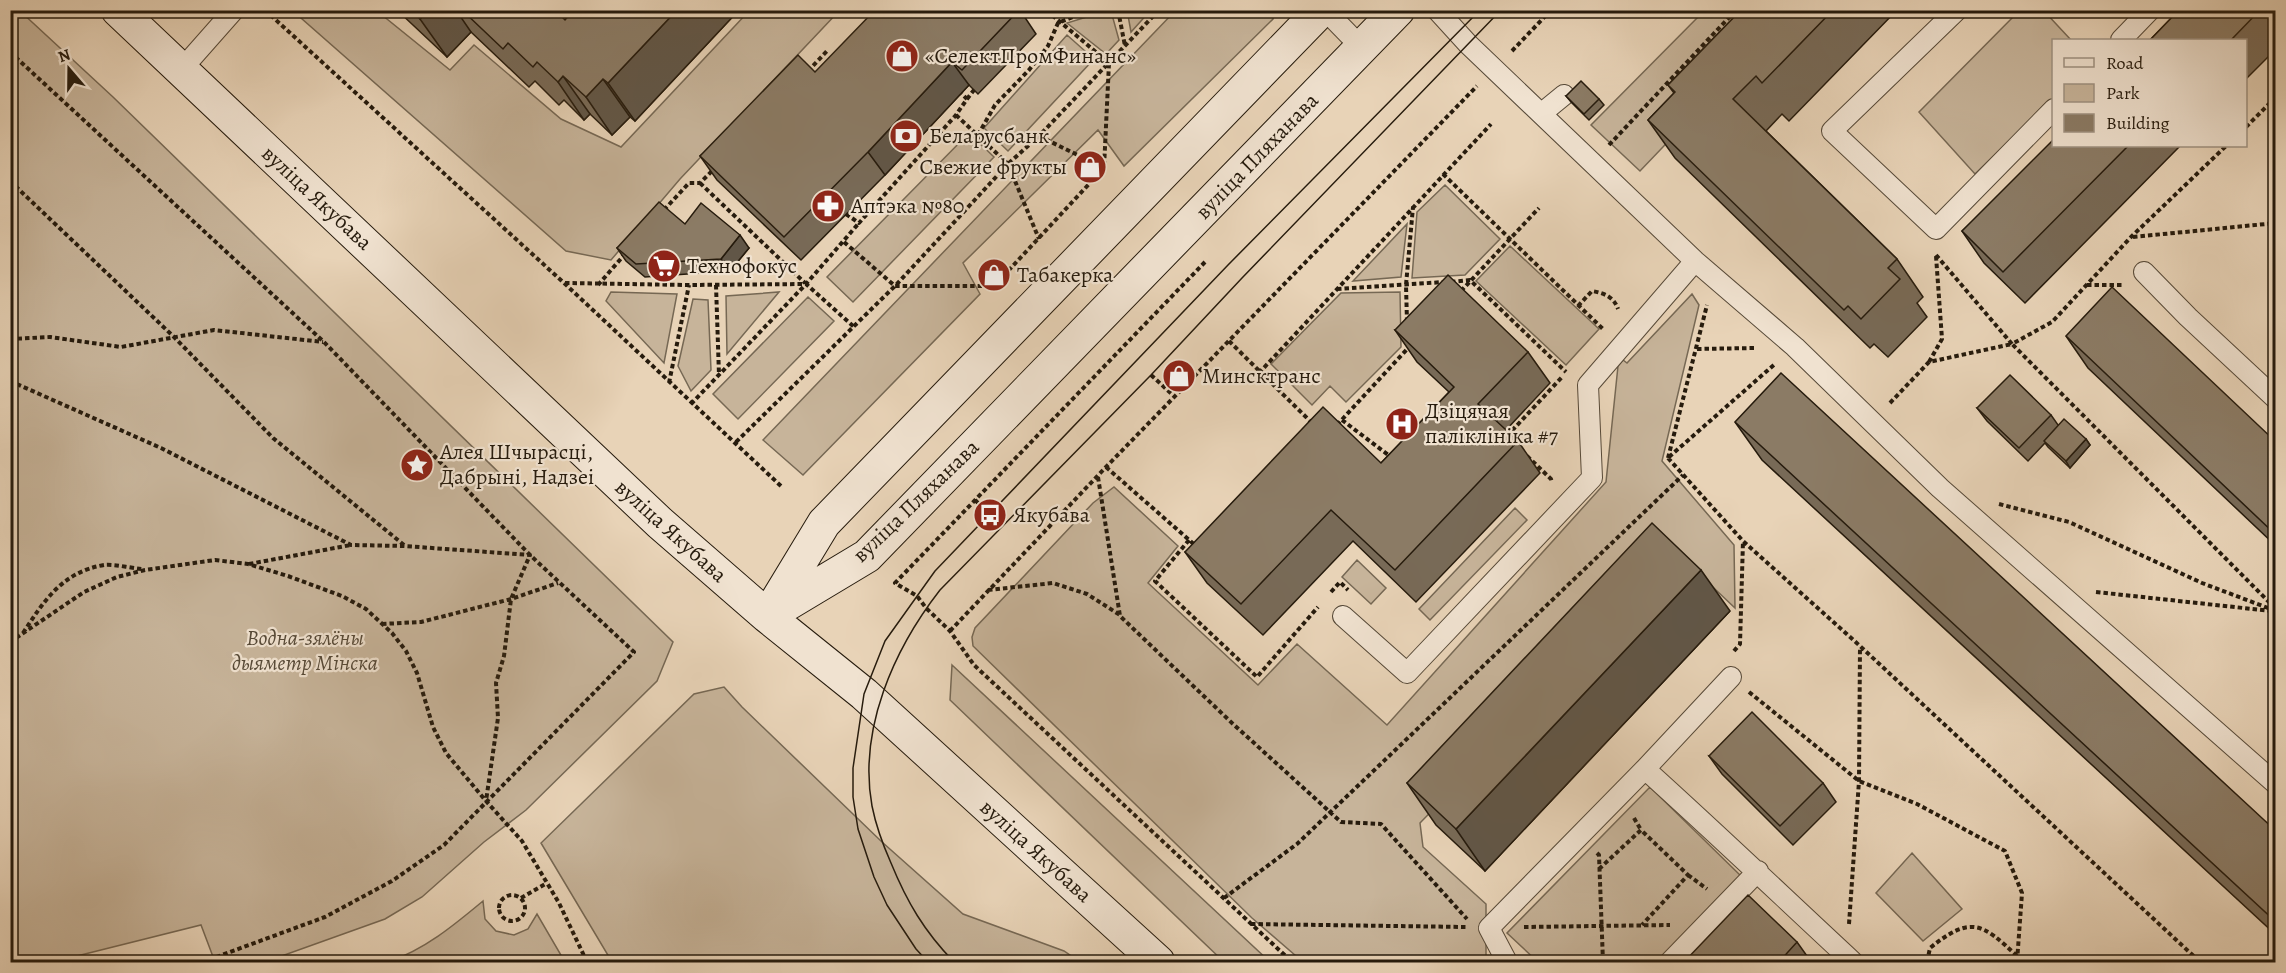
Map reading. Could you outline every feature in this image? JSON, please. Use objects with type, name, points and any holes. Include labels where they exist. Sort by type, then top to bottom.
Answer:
[{"type":"main road","name":"вуліца Якубава","points":[[118,10],[651,515],[767,616],[864,694],[1158,963]]},
{"type":"main road","name":"вуліца Пляханава","points":[[767,616],[824,523],[1323,10]]},
{"type":"main road","name":"вуліца Пляханава","points":[[767,616],[867,555],[1398,10]]},
{"type":"lane","points":[[181,70],[234,10]]},
{"type":"lane","points":[[1323,10],[1361,47]]},
{"type":"lane","points":[[1437,10],[1494,69],[1695,261],[1795,347],[1940,488],[2276,784]]},
{"type":"lane","points":[[1957,10],[1832,131],[1936,229],[2052,111]]},
{"type":"lane","points":[[2122,39],[2150,10]]},
{"type":"lane","points":[[1542,113],[1564,95]]},
{"type":"lane","points":[[1343,616],[1407,673],[1592,478],[1588,385],[1695,261]]},
{"type":"lane","points":[[2144,272],[2276,399]]},
{"type":"lane","points":[[1507,963],[1489,928],[1645,769],[1731,677]]},
{"type":"lane","points":[[1645,769],[1758,871],[1802,917],[1850,960]]},
{"type":"lane","points":[[1670,963],[1758,871]]},
{"type":"path","points":[[265,10],[564,283],[782,487]]},
{"type":"path","points":[[1046,10],[1109,63]]},
{"type":"path","points":[[978,135],[994,105],[1029,70],[1048,46],[1058,22],[1090,10]]},
{"type":"path","points":[[1118,10],[1125,47]]},
{"type":"path","points":[[736,442],[854,327],[1008,164],[1039,136],[1159,10]]},
{"type":"path","points":[[950,631],[1106,467],[1551,10]]},
{"type":"path","points":[[1593,162],[1736,10]]},
{"type":"path","points":[[804,75],[828,50]]},
{"type":"path","points":[[10,52],[324,342],[530,555],[634,652],[444,845],[392,881],[325,916],[211,959],[212,963]]},
{"type":"path","points":[[843,242],[894,286],[994,286],[1104,168],[1109,63]]},
{"type":"path","points":[[691,404],[806,284],[956,115],[974,90]]},
{"type":"path","points":[[962,93],[967,99]]},
{"type":"path","points":[[2247,125],[2276,97]]},
{"type":"path","points":[[956,115],[1008,164],[1039,239]]},
{"type":"path","points":[[1259,373],[1491,124]]},
{"type":"path","points":[[1039,136],[1104,168]]},
{"type":"path","points":[[1929,362],[2012,344],[2052,322],[2132,237],[2225,147]]},
{"type":"path","points":[[700,183],[716,167]]},
{"type":"path","points":[[1443,174],[1606,332],[1612,325]]},
{"type":"path","points":[[10,181],[174,337],[273,438],[404,546]]},
{"type":"path","points":[[659,217],[689,183],[700,183],[854,327]]},
{"type":"path","points":[[1407,328],[1406,285],[1413,206]]},
{"type":"path","points":[[1454,298],[1539,208]]},
{"type":"path","points":[[846,214],[859,224]]},
{"type":"path","points":[[2132,237],[2276,223]]},
{"type":"path","points":[[1897,396],[1929,362],[1942,339],[1936,229]]},
{"type":"path","points":[[598,285],[628,251]]},
{"type":"path","points":[[1936,254],[2012,344],[2276,610]]},
{"type":"path","points":[[1205,262],[895,583],[917,596],[950,631],[974,664],[1292,963]]},
{"type":"path","points":[[1668,458],[1715,277]]},
{"type":"path","points":[[1336,289],[1470,280],[1566,372],[1507,437],[1514,444]]},
{"type":"path","points":[[564,283],[598,285],[806,284]]},
{"type":"path","points":[[669,383],[689,285]]},
{"type":"path","points":[[716,285],[719,376]]},
{"type":"path","points":[[1578,306],[1592,291],[1602,293],[1618,306],[1619,318]]},
{"type":"path","points":[[10,339],[50,337],[121,347],[214,330],[324,342]]},
{"type":"path","points":[[1407,339],[1407,350]]},
{"type":"path","points":[[1229,341],[1311,422],[1321,422]]},
{"type":"path","points":[[1334,428],[1415,341]]},
{"type":"path","points":[[1697,349],[1795,347]]},
{"type":"path","points":[[1668,458],[1795,347]]},
{"type":"path","points":[[1151,375],[1175,397]]},
{"type":"path","points":[[10,381],[162,448],[351,545]]},
{"type":"path","points":[[1332,421],[1342,420],[1393,459]]},
{"type":"path","points":[[1521,451],[1551,479],[1555,489]]},
{"type":"path","points":[[1668,458],[1743,541],[1860,646],[2200,963]]},
{"type":"path","points":[[1106,467],[1197,547]]},
{"type":"path","points":[[1224,898],[1297,844],[1683,475]]},
{"type":"path","points":[[1098,476],[1120,616]]},
{"type":"path","points":[[975,500],[990,515]]},
{"type":"path","points":[[1994,502],[2069,522],[2202,583],[2276,610]]},
{"type":"path","points":[[1189,540],[1155,581],[1257,677],[1340,582],[1355,597]]},
{"type":"path","points":[[248,564],[351,545],[404,546],[530,555]]},
{"type":"path","points":[[486,801],[498,718],[496,683],[504,656],[511,598],[530,555]]},
{"type":"path","points":[[10,642],[84,592],[117,577],[146,570],[215,560],[248,564],[288,576],[342,596],[366,609],[406,651],[417,673],[433,727],[446,753],[522,841],[547,883],[587,963]]},
{"type":"path","points":[[21,636],[45,599],[69,576],[105,565],[146,570]]},
{"type":"path","points":[[382,624],[421,622],[511,598],[559,582]]},
{"type":"path","points":[[988,590],[1053,583],[1087,594],[1120,616],[1341,822],[1381,824],[1475,927],[1251,924]]},
{"type":"path","points":[[2051,586],[2276,610]]},
{"type":"path","points":[[1740,644],[1731,677],[1859,781],[1917,804],[2005,851],[2022,893],[2016,963]]},
{"type":"path","points":[[1850,960],[1859,781],[1860,646]]},
{"type":"path","points":[[1599,869],[1641,830],[1688,875],[1642,925]]},
{"type":"path","points":[[1581,835],[1599,855],[1603,963]]},
{"type":"path","points":[[521,898],[525,906],[521,917],[514,921],[503,918],[498,910],[504,898],[512,895],[521,898],[547,883]]},
{"type":"path","points":[[1489,928],[1706,926]]},
{"type":"path","points":[[1927,963],[1930,948],[1947,934],[1965,927],[1982,927],[1988,930],[2018,956]]},
{"type":"green space","points":[[1127,10],[1150,10],[1150,11],[1131,32]]},
{"type":"green space","name":"Водна-зялёны дыяметр Мінска","points":[[10,11],[20,11],[113,97],[673,642],[657,681],[526,810],[484,842],[422,897],[385,919],[265,962],[215,962],[201,925],[53,962],[11,962]]},
{"type":"green space","points":[[293,11],[377,11],[450,70],[474,45],[561,119],[621,147],[749,11],[839,11],[680,179],[611,260],[566,251]]},
{"type":"green space","points":[[1111,11],[1119,40],[1106,54],[1067,23]]},
{"type":"green space","points":[[1175,11],[1275,11],[1273,19],[1124,166],[1098,130],[963,263],[980,294],[803,475],[763,440]]},
{"type":"green space","points":[[1704,11],[1793,11],[1640,171],[1591,125]]},
{"type":"green space","points":[[2019,11],[2044,11],[2070,39],[2052,39],[2052,99],[1975,174],[1919,112]]},
{"type":"green space","points":[[1067,35],[1094,59],[1008,151],[984,128]]},
{"type":"green space","points":[[969,133],[994,157],[853,302],[827,277]]},
{"type":"green space","points":[[1445,185],[1500,239],[1465,275],[1412,278],[1417,212]]},
{"type":"green space","points":[[1407,224],[1401,277],[1353,281]]},
{"type":"green space","points":[[1510,246],[1599,329],[1566,365],[1476,281]]},
{"type":"green space","points":[[611,292],[677,294],[664,363],[606,301]]},
{"type":"green space","points":[[779,292],[727,354],[726,296]]},
{"type":"green space","points":[[1400,292],[1401,347],[1346,402],[1330,386],[1312,405],[1271,364],[1341,293]]},
{"type":"green space","points":[[1692,294],[1699,305],[1662,461],[1734,545],[1735,608],[1680,556],[1420,823],[1423,847],[1486,904],[1486,962],[1303,962],[1252,918],[973,646],[972,637],[975,628],[1093,503],[1114,487],[1178,546],[1148,583],[1258,685],[1297,644],[1387,725],[1606,482],[1618,366],[1623,360],[1627,363]]},
{"type":"green space","points":[[808,297],[834,321],[738,419],[713,394]]},
{"type":"green space","points":[[693,299],[708,300],[711,370],[691,391],[678,366]]},
{"type":"green space","points":[[1515,508],[1527,520],[1430,620],[1419,609]]},
{"type":"green space","points":[[1357,560],[1386,588],[1371,604],[1342,577]]},
{"type":"green space","points":[[952,665],[1270,962],[1224,962],[950,700]]},
{"type":"green space","points":[[724,687],[882,842],[963,914],[1064,951],[1080,962],[612,962],[541,843],[694,694]]},
{"type":"green space","points":[[1650,787],[1742,877],[1658,962],[1538,962],[1507,933]]},
{"type":"green space","points":[[1912,853],[1962,909],[1923,941],[1876,893]]},
{"type":"green space","points":[[483,901],[485,919],[496,931],[514,935],[528,929],[537,914],[565,962],[388,962],[426,944]]},
{"type":"building","points":[[411,10],[429,10],[420,19]]},
{"type":"building","points":[[462,10],[555,10],[565,20],[574,10],[677,10],[608,83],[603,79],[586,97],[563,76],[558,82],[537,62],[533,67],[508,43],[503,49]]},
{"type":"building","points":[[875,10],[1019,10],[962,70],[952,62],[784,237],[700,156],[798,55],[815,72]]},
{"type":"building","points":[[1741,10],[1833,10],[1762,83],[1756,76],[1733,99],[1897,259],[1888,268],[1900,279],[1861,319],[1848,306],[1844,310],[1648,120],[1675,92],[1668,85]]},
{"type":"building","points":[[2179,10],[2260,10],[2232,39],[2151,39]]},
{"type":"building","points":[[1581,81],[1599,99],[1584,114],[1566,96]]},
{"type":"building","points":[[2052,141],[2052,147],[2127,147],[2003,272],[1962,231]]},
{"type":"building","points":[[659,202],[685,224],[701,203],[740,235],[721,259],[636,264],[617,248]]},
{"type":"building","points":[[1448,275],[1528,352],[1478,404],[1518,441],[1395,570],[1331,510],[1241,604],[1185,552],[1323,407],[1381,463],[1454,387],[1395,330]]},
{"type":"building","points":[[2112,287],[2276,442],[2276,535],[2066,336]]},
{"type":"building","points":[[1781,373],[2276,831],[2276,922],[1735,422]]},
{"type":"building","points":[[2010,375],[2051,415],[2019,448],[1977,408]]},
{"type":"building","points":[[2064,419],[2086,439],[2066,461],[2044,441]]},
{"type":"building","points":[[1652,523],[1701,570],[1456,829],[1407,783]]},
{"type":"building","points":[[1752,712],[1823,783],[1780,826],[1709,756]]},
{"type":"building","points":[[1748,895],[1797,942],[1778,963],[1683,963]]},
{"type":"tram line","points":[[928,962],[916,949],[887,905],[874,877],[858,829],[853,797],[853,768],[864,694],[885,641],[935,571],[1228,265],[1480,10]]},
{"type":"tram line","points":[[954,962],[925,927],[910,903],[885,849],[872,806],[869,777],[870,748],[875,719],[884,691],[908,638],[940,590],[1151,375],[1501,10]]},
{"type":"place","name":"«СелектПромФинанс»","points":[[902,56]]},
{"type":"place","name":"Беларусбанк","points":[[906,136]]},
{"type":"place","name":"Свежие фрукты","points":[[1090,167]]},
{"type":"place","name":"Аптэка №80","points":[[828,206]]},
{"type":"place","name":"Технофокус","points":[[664,266]]},
{"type":"place","name":"Табакерка","points":[[994,275]]},
{"type":"place","name":"Минсктранс","points":[[1179,376]]},
{"type":"place","name":"Дзіцячая паліклініка #7","points":[[1402,424]]},
{"type":"place","name":"Алея Шчырасці, Дабрыні, Надзеі","points":[[417,465]]},
{"type":"place","name":"Якубава","points":[[990,515]]}]
